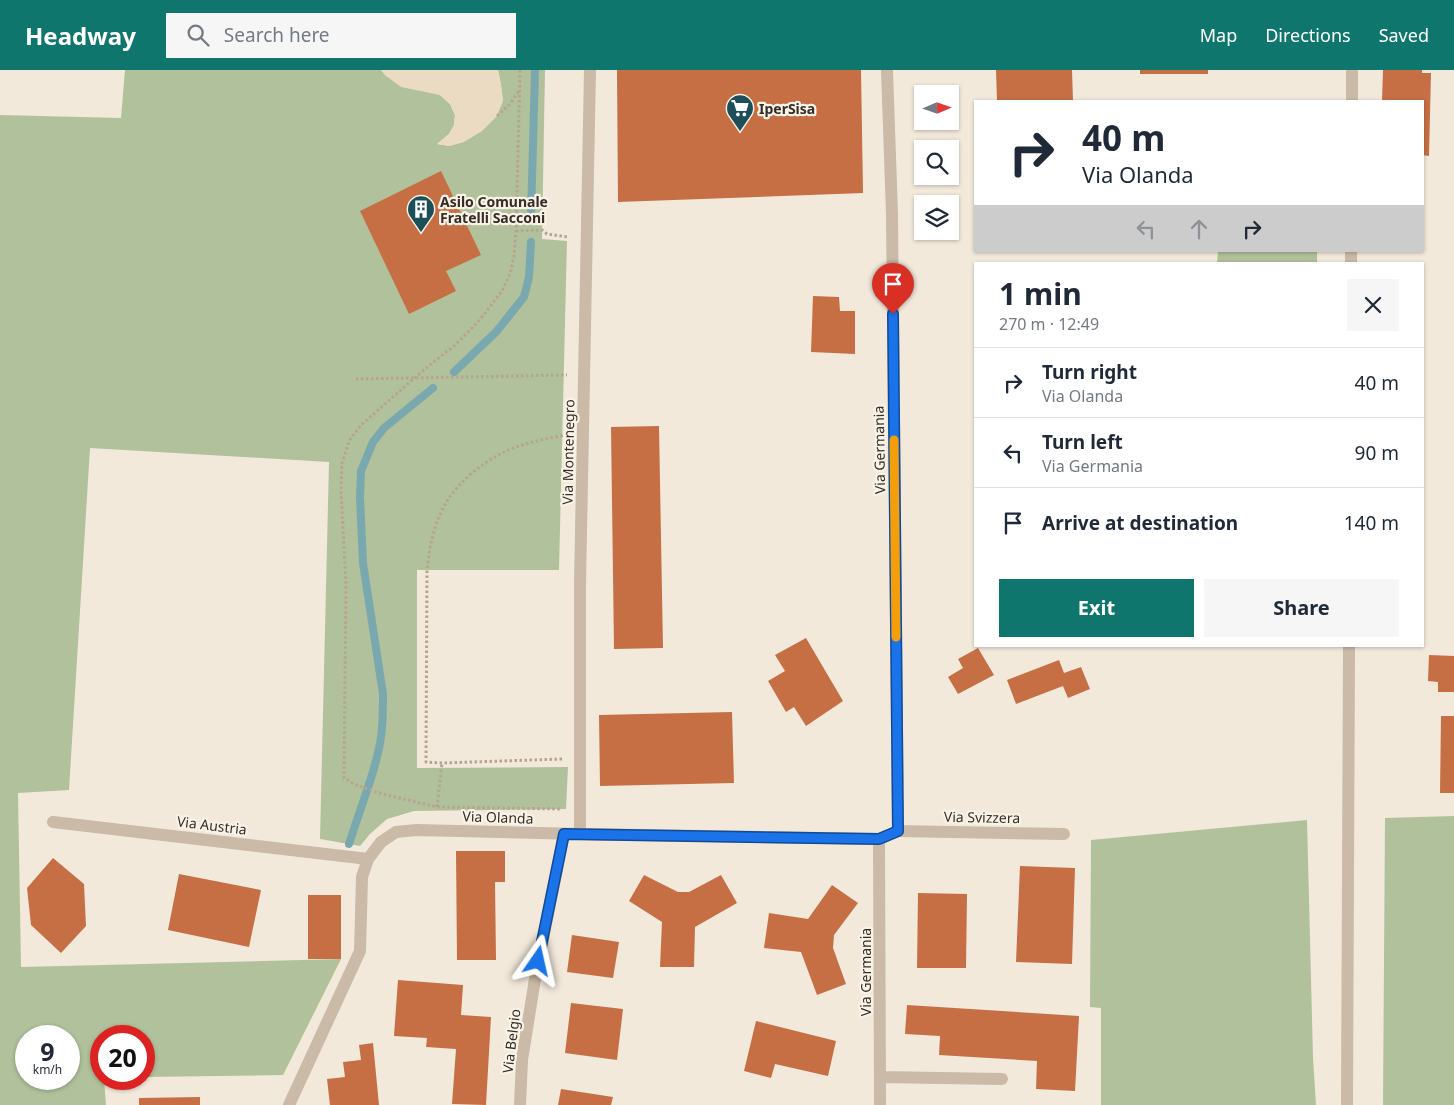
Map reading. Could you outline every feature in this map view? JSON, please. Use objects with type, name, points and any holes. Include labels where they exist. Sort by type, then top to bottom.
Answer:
[{"type":"street","name":"Via Montenegro","points":[[580,834],[580,584],[590,70]]},
{"type":"street","name":"Via Germania","points":[[888,70],[892,214],[898,831]]},
{"type":"street","points":[[1352,70],[1352,100]]},
{"type":"street","points":[[1347,1105],[1349,647]]},
{"type":"street","name":"Via Austria","points":[[53,822],[368,859]]},
{"type":"street","name":"Via Olanda","points":[[289,1105],[360,951],[362,877],[368,859],[381,842],[396,832],[416,830],[879,839],[898,831]]},
{"type":"street","name":"Via Svizzera","points":[[898,831],[1064,834]]},
{"type":"street","name":"Via Belgio","points":[[520,1105],[522,1060],[535,979],[564,834]]},
{"type":"street","name":"Via Germania","points":[[879,839],[880,1105]]},
{"type":"street","points":[[880,1077],[1002,1079]]},
{"type":"path","points":[[520,70],[516,231],[510,274],[502,290],[472,328],[454,346],[414,378],[361,425],[349,441],[342,463],[341,492],[346,584],[344,778],[354,784],[379,793],[437,807],[571,810]]},
{"type":"path","points":[[498,116],[519,91]]},
{"type":"path","points":[[516,231],[542,230]]},
{"type":"path","points":[[356,379],[564,375]]},
{"type":"path","points":[[562,436],[506,451],[481,466],[456,489],[442,509],[429,551],[427,570],[426,762],[571,759]]},
{"type":"path","points":[[437,807],[442,763]]},
{"type":"green space","points":[[125,70],[381,70],[386,76],[440,95],[450,104],[455,115],[454,125],[449,134],[437,144],[450,146],[503,101],[498,70],[545,70],[542,239],[567,241],[559,570],[417,570],[417,768],[568,767],[566,809],[414,811],[387,819],[360,846],[320,839],[329,462],[90,448],[69,790],[18,793],[21,967],[341,959],[283,1075],[155,1077],[155,1025],[90,1025],[90,1090],[105,1090],[106,1105],[0,1105],[0,115],[121,118]]},
{"type":"green space","points":[[1218,252],[1317,252],[1317,262],[1217,262]]},
{"type":"green space","points":[[1454,816],[1454,1105],[1383,1105],[1385,818]]},
{"type":"green space","points":[[1307,820],[1313,1058],[1316,1105],[1101,1105],[1101,1008],[1090,1007],[1091,840]]},
{"type":"shaded area","points":[[381,70],[498,70],[503,101],[497,116],[482,131],[464,142],[450,146],[437,144],[449,134],[454,125],[455,115],[450,104],[440,95],[401,87]]},
{"type":"building","name":"IperSisa","points":[[617,70],[861,70],[863,193],[618,202]]},
{"type":"building","points":[[996,70],[1072,70],[1073,100],[997,100]]},
{"type":"building","points":[[1140,70],[1208,70],[1208,74],[1140,74]]},
{"type":"building","points":[[1383,70],[1422,70],[1422,73],[1431,73],[1429,156],[1424,155],[1424,100],[1382,100]]},
{"type":"building","name":"Asilo Comunale Fratelli Sacconi","points":[[441,171],[481,255],[446,271],[456,291],[409,314],[360,211]]},
{"type":"building","points":[[813,296],[839,297],[840,311],[855,311],[855,354],[811,352]]},
{"type":"building","points":[[659,426],[663,648],[614,649],[611,427]]},
{"type":"building","points":[[806,638],[843,701],[806,726],[794,707],[786,712],[768,681],[785,671],[775,655]]},
{"type":"building","points":[[978,648],[994,675],[958,694],[948,677],[963,668],[958,659]]},
{"type":"building","points":[[1429,655],[1454,656],[1454,692],[1438,692],[1438,682],[1428,681]]},
{"type":"building","points":[[1059,660],[1064,673],[1081,667],[1090,689],[1068,698],[1063,686],[1016,704],[1007,680]]},
{"type":"building","points":[[732,712],[734,783],[600,786],[599,715]]},
{"type":"building","points":[[1441,716],[1454,716],[1454,793],[1440,793]]},
{"type":"building","points":[[456,851],[505,851],[505,882],[495,882],[496,960],[457,960]]},
{"type":"building","points":[[53,858],[84,884],[86,926],[61,953],[31,925],[27,888]]},
{"type":"building","points":[[1020,866],[1075,868],[1072,964],[1016,962]]},
{"type":"building","points":[[179,874],[261,890],[249,947],[168,930]]},
{"type":"building","points":[[644,875],[678,892],[689,892],[721,875],[737,903],[695,927],[694,967],[660,967],[662,922],[629,901]]},
{"type":"building","points":[[832,885],[858,903],[834,935],[833,948],[846,984],[817,995],[801,952],[764,948],[769,913],[808,919]]},
{"type":"building","points":[[918,893],[967,894],[966,968],[917,968]]},
{"type":"building","points":[[308,895],[341,895],[341,959],[308,959]]},
{"type":"building","points":[[572,935],[619,942],[613,978],[567,972]]},
{"type":"building","points":[[398,980],[463,985],[461,1015],[491,1017],[486,1105],[452,1104],[456,1049],[426,1047],[427,1038],[394,1036]]},
{"type":"building","points":[[571,1003],[623,1009],[617,1060],[565,1053]]},
{"type":"building","points":[[907,1005],[1079,1016],[1075,1091],[1036,1089],[1037,1061],[939,1055],[940,1036],[905,1034]]},
{"type":"building","points":[[756,1021],[836,1041],[828,1076],[775,1064],[771,1078],[744,1071]]},
{"type":"building","points":[[373,1043],[379,1105],[330,1105],[327,1079],[345,1077],[343,1062],[361,1060],[359,1045]]},
{"type":"building","points":[[561,1089],[613,1097],[611,1105],[558,1105]]},
{"type":"building","points":[[200,1097],[200,1105],[139,1105],[139,1098]]},
{"type":"waterway","points":[[531,217],[535,70]]},
{"type":"waterway","points":[[454,372],[496,332],[524,297],[529,277],[531,242]]},
{"type":"waterway","points":[[349,844],[379,750],[383,716],[383,694],[363,563],[360,497],[361,471],[373,442],[384,428],[433,388]]},
{"type":"slow traffic","points":[[894,440],[896,637]]},
{"type":"place","name":"IperSisa","points":[[740,132]]},
{"type":"place","name":"Asilo Comunale Fratelli Sacconi","points":[[421,233]]},
{"type":"route","points":[[538,961],[564,834],[879,839],[898,831],[893,314]]}]
